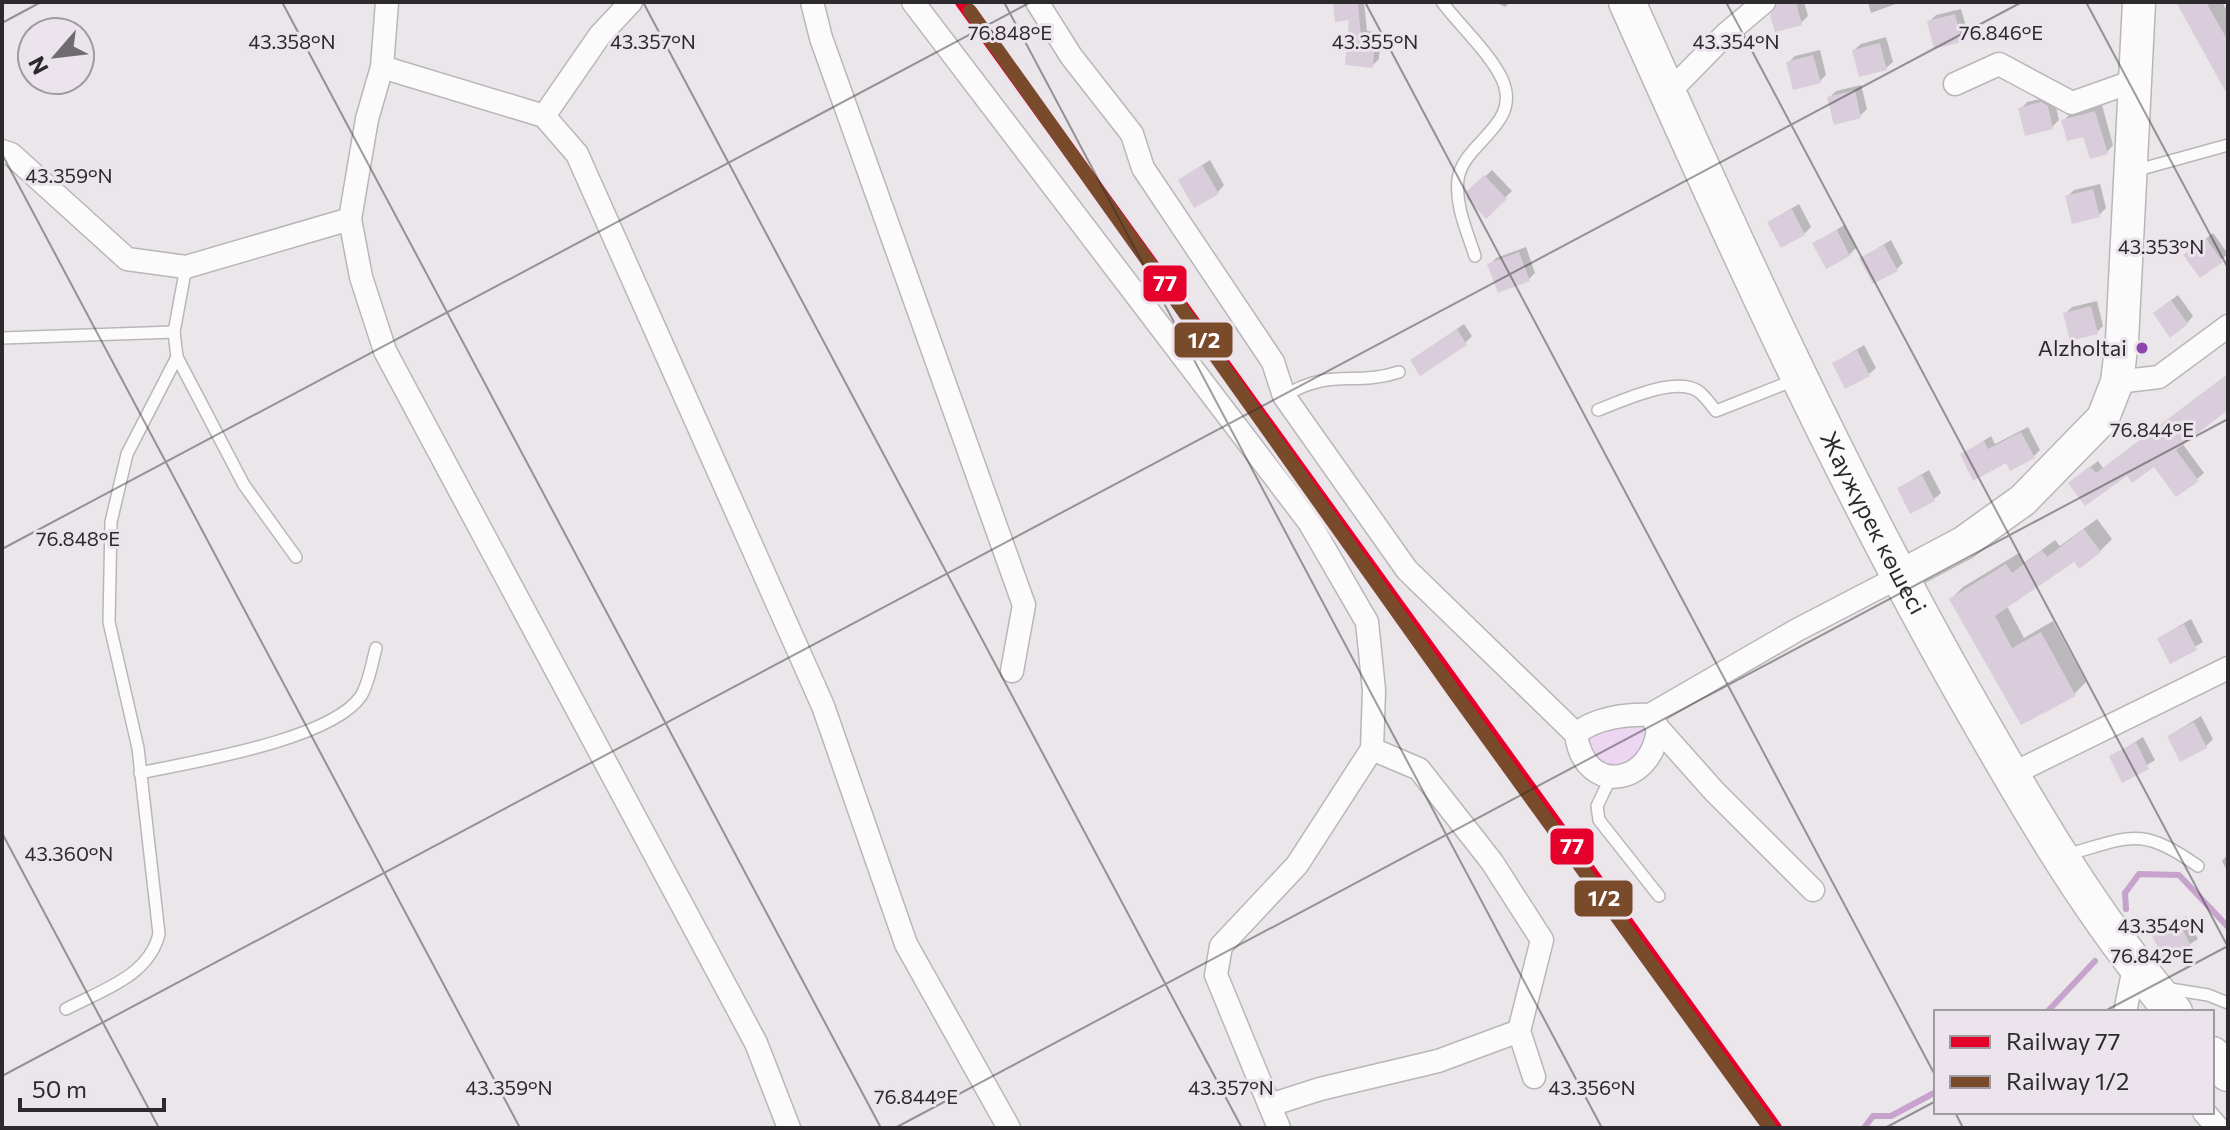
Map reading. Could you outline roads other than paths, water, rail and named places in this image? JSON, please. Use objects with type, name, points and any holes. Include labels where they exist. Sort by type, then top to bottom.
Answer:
[{"type":"main road","name":"Жаужүрек көшесі","points":[[1627,2],[1897,578],[2010,775],[2091,906],[2154,987]]},
{"type":"main road","points":[[1897,578],[1963,543],[2023,500],[2103,418],[2117,382],[2139,2]]},
{"type":"main road","points":[[2214,1057],[2228,1073]]},
{"type":"street","points":[[387,2],[382,67],[367,119],[350,219],[361,277],[385,351],[756,1043],[789,1128]]},
{"type":"street","points":[[544,116],[600,35],[631,2]]},
{"type":"street","points":[[812,2],[821,38],[1024,605],[1012,671]]},
{"type":"street","points":[[913,2],[1309,522],[1367,622],[1374,690],[1372,749],[1297,865],[1221,946],[1216,975],[1279,1128]]},
{"type":"street","points":[[1037,2],[1071,56],[1132,134],[1143,168],[1273,362],[1284,396],[1407,570],[1576,734],[1579,755],[1595,773],[1611,777],[1626,775],[1653,755],[1654,722]]},
{"type":"street","points":[[1668,93],[1726,34],[1764,2]]},
{"type":"street","points":[[1955,84],[1999,64],[2072,103],[2134,81]]},
{"type":"street","points":[[382,67],[544,116],[577,154],[823,706],[906,944],[1009,1128]]},
{"type":"street","points":[[2,151],[11,154],[127,259],[186,267],[350,219]]},
{"type":"street","points":[[2117,382],[2159,377],[2228,326]]},
{"type":"street","points":[[1576,734],[1587,725],[1654,722],[1797,630],[1897,578]]},
{"type":"street","points":[[2010,775],[2228,668]]},
{"type":"street","points":[[1654,722],[1714,791],[1813,890]]},
{"type":"street","points":[[1372,749],[1419,769],[1492,862],[1542,940],[1519,1031],[1534,1077]]},
{"type":"street","points":[[2127,1010],[2154,987]]},
{"type":"street","points":[[1270,1105],[1320,1089],[1438,1061],[1519,1031]]},
{"type":"lane","points":[[1442,2],[1501,77],[1507,96],[1503,117],[1464,162],[1458,179],[1459,212],[1475,256]]},
{"type":"lane","points":[[2130,172],[2228,145]]},
{"type":"lane","points":[[186,267],[174,332],[177,357],[244,485],[296,557]]},
{"type":"lane","points":[[2,338],[174,332]]},
{"type":"lane","points":[[66,1009],[135,972],[155,952],[159,934],[131,714],[109,622],[111,522],[127,454],[177,357]]},
{"type":"lane","points":[[1284,396],[1309,381],[1336,377],[1379,379],[1399,372]]},
{"type":"lane","points":[[1598,410],[1639,393],[1676,387],[1697,390],[1716,411],[1801,378]]},
{"type":"lane","points":[[140,773],[254,750],[332,719],[348,709],[362,694],[376,648]]},
{"type":"lane","points":[[1611,777],[1597,806],[1599,820],[1659,896]]},
{"type":"lane","points":[[2062,857],[2134,836],[2168,845],[2198,866]]},
{"type":"lane","points":[[2154,987],[2208,995],[2228,1003]]},
{"type":"waterway","points":[[2126,909],[2125,893],[2139,874],[2179,875],[2228,927]]},
{"type":"waterway","points":[[2049,1010],[2095,961]]},
{"type":"waterway","points":[[1864,1128],[1873,1116],[1891,1116],[1934,1093]]},
{"type":"rail line","name":"77","points":[[962,2],[1775,1128]]},
{"type":"rail line","name":"1/2","points":[[970,11],[1457,696],[1770,1128]]},
{"type":"place","name":"Alzholtai","points":[[2142,348]]}]
